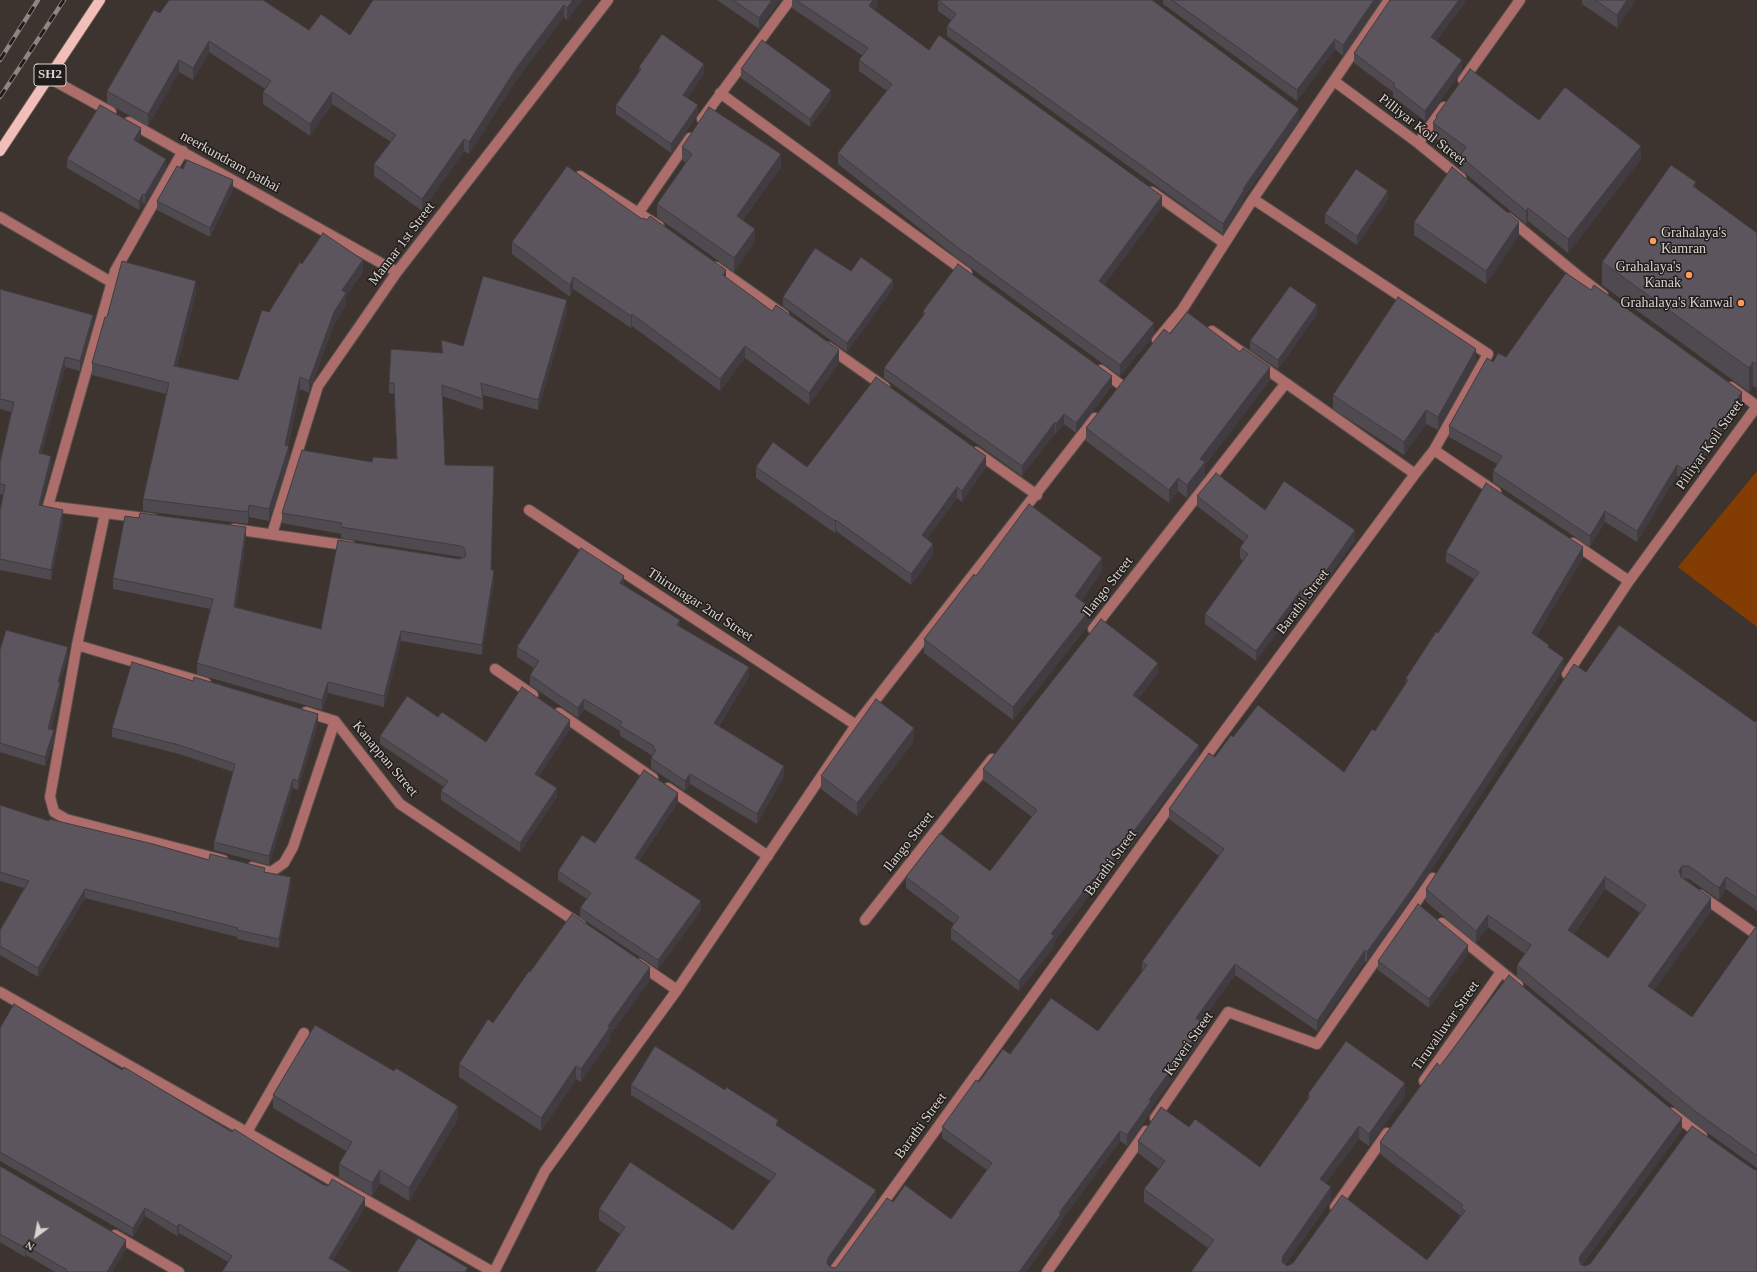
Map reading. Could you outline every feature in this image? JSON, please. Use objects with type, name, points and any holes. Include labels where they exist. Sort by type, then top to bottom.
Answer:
[{"type":"main road","name":"SH2","points":[[0,151],[100,0]]},
{"type":"street","name":"Mannar 1st Street","points":[[272,534],[318,386],[398,272],[608,0]]},
{"type":"street","points":[[639,212],[720,93],[790,0]]},
{"type":"street","points":[[1149,350],[1186,312],[1224,243],[1305,115],[1334,81],[1389,0]]},
{"type":"street","points":[[1418,143],[1520,0]]},
{"type":"street","name":"neerkundram pathai","points":[[49,78],[183,151],[398,272]]},
{"type":"street","name":"Pilliyar Koil Street","points":[[1334,81],[1418,143],[1466,183]]},
{"type":"street","points":[[720,93],[978,281]]},
{"type":"street","points":[[161,520],[48,506],[115,271],[183,151]]},
{"type":"street","points":[[580,176],[639,212],[664,230]]},
{"type":"street","points":[[1142,185],[1224,243]]},
{"type":"street","name":"Barathi Street","points":[[833,1272],[1220,737],[1434,450],[1488,354],[1253,199]]},
{"type":"street","points":[[1502,213],[1581,278],[1612,301]]},
{"type":"street","points":[[0,217],[111,282]]},
{"type":"street","points":[[709,262],[793,322]]},
{"type":"street","points":[[1202,324],[1285,384],[1415,474]]},
{"type":"street","points":[[818,340],[896,395]]},
{"type":"street","points":[[1095,366],[1121,385]]},
{"type":"street","name":"Pilliyar Koil Street","points":[[1560,685],[1629,581],[1757,406],[1725,383]]},
{"type":"street","name":"Ilango Street","points":[[1085,640],[1285,384]]},
{"type":"street","points":[[0,992],[494,1272],[545,1171],[677,990],[856,724],[1037,495],[1102,409]]},
{"type":"street","points":[[966,445],[1037,495]]},
{"type":"street","points":[[1434,450],[1506,498]]},
{"type":"street","name":"Thirunagar 2nd Street","points":[[529,510],[856,724]]},
{"type":"street","points":[[105,514],[77,645],[50,796],[54,812],[66,819],[271,872],[284,863],[292,847],[335,721]]},
{"type":"street","points":[[224,528],[358,547]]},
{"type":"street","points":[[1564,537],[1629,581]]},
{"type":"street","points":[[77,645],[214,685]]},
{"type":"street","points":[[495,669],[540,700]]},
{"type":"street","points":[[553,709],[768,856]]},
{"type":"street","name":"Kanappan Street","points":[[297,710],[335,721],[400,804],[592,932]]},
{"type":"street","name":"Ilango Street","points":[[865,920],[997,752]]},
{"type":"street","name":"Kaveri Street","points":[[1047,1272],[1228,1012],[1317,1044],[1420,905],[1439,870]]},
{"type":"street","points":[[1692,889],[1757,935]]},
{"type":"street","points":[[1435,918],[1526,992]]},
{"type":"street","points":[[631,959],[677,990]]},
{"type":"street","name":"Tiruvalluvar Street","points":[[1420,1087],[1501,972]]},
{"type":"street","points":[[246,1132],[304,1034]]},
{"type":"street","points":[[1667,1109],[1689,1132],[1709,1142]]},
{"type":"street","points":[[1329,1214],[1392,1125]]},
{"type":"street","points":[[103,1228],[179,1272]]},
{"type":"shaded area","points":[[1757,471],[1757,627],[1678,567]]},
{"type":"building","points":[[169,0],[263,0],[309,30],[321,14],[350,35],[373,0],[573,0],[567,8],[564,5],[517,67],[469,142],[464,139],[422,199],[374,164],[396,135],[332,92],[310,124],[263,92],[271,81],[209,41],[193,68],[179,60],[148,114],[107,91],[154,10],[160,13]]},
{"type":"building","points":[[733,0],[772,0],[759,18]]},
{"type":"building","points":[[796,0],[873,0],[869,6],[929,50],[939,35],[1162,196],[1099,281],[1154,323],[1120,365],[957,247],[838,153],[892,84],[859,60],[868,48]]},
{"type":"building","points":[[938,0],[1152,0],[1299,109],[1243,189],[1244,190],[1223,224],[947,26],[956,14]]},
{"type":"building","points":[[1172,0],[1374,0],[1343,45],[1335,39],[1297,90]]},
{"type":"building","points":[[1390,0],[1459,0],[1431,37],[1462,60],[1425,111],[1393,86],[1395,84],[1354,53]]},
{"type":"building","points":[[1595,0],[1627,0],[1617,15]]},
{"type":"building","points":[[662,34],[704,64],[683,95],[698,105],[671,144],[616,105],[641,69],[639,67]]},
{"type":"building","points":[[762,40],[831,90],[810,119],[741,69]]},
{"type":"building","points":[[1470,69],[1539,120],[1565,87],[1641,146],[1568,239],[1528,208],[1526,211],[1460,156],[1466,147],[1433,123],[1437,117],[1436,116]]},
{"type":"building","points":[[100,105],[141,128],[134,140],[166,159],[145,195],[143,194],[139,201],[67,159]]},
{"type":"building","points":[[709,107],[781,154],[737,216],[755,229],[734,258],[657,204],[692,154],[682,147]]},
{"type":"building","points":[[187,160],[233,180],[210,228],[157,201],[177,166],[183,169]]},
{"type":"building","points":[[1671,165],[1696,182],[1693,186],[1757,233],[1757,365],[1753,362],[1749,368],[1602,262]]},
{"type":"building","points":[[567,166],[642,219],[647,220],[650,216],[726,270],[723,275],[772,311],[776,305],[839,350],[809,393],[745,346],[720,379],[632,314],[631,316],[573,277],[570,285],[512,242]]},
{"type":"building","points":[[1452,167],[1519,222],[1486,271],[1414,222]]},
{"type":"building","points":[[1356,169],[1388,191],[1357,236],[1325,214]]},
{"type":"building","points":[[323,233],[363,260],[342,290],[346,293],[334,312],[309,381],[300,377],[285,445],[289,446],[269,509],[249,505],[248,512],[143,499],[169,383],[92,363],[105,317],[107,317],[122,261],[196,281],[174,366],[238,380],[262,310],[269,312],[300,262],[302,264]]},
{"type":"building","points":[[815,248],[851,271],[861,257],[893,280],[847,343],[783,297]]},
{"type":"building","points":[[958,264],[1112,376],[1076,423],[1064,414],[1056,424],[1055,422],[1022,466],[884,368],[925,313],[923,311]]},
{"type":"building","points":[[1566,273],[1591,290],[1594,285],[1742,392],[1687,472],[1677,465],[1637,531],[1605,511],[1590,536],[1493,471],[1502,456],[1449,426],[1487,358],[1493,362],[1498,353],[1506,357]]},
{"type":"building","points":[[483,276],[567,300],[538,400],[481,383],[483,399],[442,385],[445,465],[494,466],[491,570],[494,570],[482,645],[401,631],[384,696],[328,682],[322,700],[197,663],[213,599],[113,578],[125,516],[139,518],[140,513],[246,527],[234,607],[321,629],[338,540],[459,559],[465,557],[466,553],[464,548],[461,546],[341,527],[342,523],[282,513],[302,450],[372,462],[373,457],[397,459],[394,383],[389,383],[391,349],[443,353],[441,340],[463,346]]},
{"type":"building","points":[[1290,286],[1317,305],[1278,360],[1250,341]]},
{"type":"building","points":[[0,289],[93,315],[80,361],[65,357],[39,453],[51,456],[39,505],[63,510],[51,570],[0,559],[0,511],[5,485],[0,484],[0,462],[14,402],[0,399]]},
{"type":"building","points":[[1398,297],[1476,349],[1438,417],[1426,410],[1404,442],[1333,395]]},
{"type":"building","points":[[1187,312],[1240,352],[1243,348],[1270,367],[1200,459],[1205,462],[1187,485],[1178,478],[1169,490],[1086,428],[1164,329],[1170,334]]},
{"type":"building","points":[[876,377],[986,456],[962,491],[957,487],[922,535],[933,544],[911,574],[836,520],[835,521],[756,467],[773,442],[807,467]]},
{"type":"building","points":[[1216,473],[1265,510],[1284,481],[1355,530],[1309,595],[1301,590],[1256,651],[1205,614],[1248,554],[1240,548],[1248,536],[1197,496]]},
{"type":"building","points":[[1486,483],[1583,547],[1532,633],[1564,658],[1412,889],[1367,952],[1365,950],[1317,1021],[1235,964],[1196,1018],[1204,1024],[1149,1100],[1151,1101],[1127,1135],[1120,1131],[1059,1213],[1061,1214],[1019,1272],[595,1272],[625,1227],[599,1209],[630,1162],[733,1230],[776,1174],[631,1085],[655,1046],[725,1090],[726,1087],[778,1120],[776,1125],[876,1190],[828,1258],[827,1264],[830,1267],[835,1268],[838,1265],[887,1198],[893,1202],[905,1185],[951,1219],[992,1163],[942,1127],[976,1080],[979,1082],[1003,1049],[1010,1054],[1051,998],[1098,1031],[1147,965],[1142,962],[1224,849],[1169,809],[1209,753],[1215,757],[1231,735],[1233,737],[1258,705],[1344,772],[1372,729],[1375,731],[1408,680],[1406,678],[1436,632],[1438,633],[1479,572],[1446,552]]},
{"type":"building","points":[[1029,504],[1102,558],[1075,596],[1091,608],[1013,707],[924,639],[974,574],[976,576]]},
{"type":"building","points":[[581,548],[624,576],[620,583],[680,620],[677,625],[749,667],[714,723],[784,766],[757,814],[690,774],[685,781],[651,758],[656,750],[653,748],[654,746],[620,726],[622,722],[584,699],[578,708],[530,675],[539,661],[517,647]]},
{"type":"building","points":[[1101,619],[1158,663],[1133,695],[1199,745],[1096,881],[1093,879],[1051,934],[1054,936],[1019,981],[951,928],[959,917],[906,877],[940,833],[990,871],[1037,810],[983,769]]},
{"type":"building","points":[[1619,625],[1755,722],[1757,720],[1757,898],[1726,877],[1719,888],[1689,866],[1682,866],[1679,871],[1681,877],[1711,898],[1648,986],[1692,1017],[1755,928],[1757,929],[1757,1156],[1695,1111],[1517,965],[1531,945],[1488,915],[1476,931],[1426,889],[1574,664],[1586,672]],"holes":[[[1605,877],[1646,905],[1608,958],[1568,930]]]},
{"type":"building","points":[[6,630],[68,647],[58,682],[60,683],[48,729],[54,730],[45,757],[0,743],[0,650]]},
{"type":"building","points":[[132,662],[193,681],[194,677],[318,714],[298,781],[293,779],[269,856],[214,842],[235,764],[179,745],[112,728]]},
{"type":"building","points":[[522,687],[570,720],[535,774],[557,788],[520,843],[441,791],[448,781],[380,736],[407,696],[438,717],[442,712],[486,742]]},
{"type":"building","points":[[876,699],[914,728],[857,803],[821,776]]},
{"type":"building","points":[[644,770],[678,793],[635,858],[701,901],[658,960],[580,908],[591,893],[558,871],[582,835],[595,843]]},
{"type":"building","points":[[0,805],[49,821],[49,819],[153,844],[209,860],[210,854],[265,868],[264,872],[291,877],[279,939],[237,930],[238,928],[85,889],[38,968],[0,946],[0,930],[29,881],[0,872]]},
{"type":"building","points":[[1418,904],[1468,945],[1429,999],[1378,961]]},
{"type":"building","points":[[572,914],[650,967],[608,1026],[610,1027],[581,1069],[576,1066],[541,1118],[459,1064],[488,1019],[493,1023],[529,971],[530,972]]},
{"type":"building","points":[[1509,975],[1682,1118],[1580,1256],[1579,1259],[1581,1265],[1585,1266],[1590,1264],[1692,1126],[1753,1169],[1757,1170],[1757,1272],[1191,1272],[1214,1240],[1144,1189],[1165,1161],[1138,1141],[1161,1107],[1189,1127],[1195,1119],[1260,1167],[1310,1096],[1308,1094],[1346,1041],[1405,1083],[1369,1134],[1359,1126],[1320,1179],[1331,1187],[1283,1256],[1282,1262],[1287,1266],[1293,1263],[1342,1195],[1427,1260],[1465,1211],[1461,1208],[1463,1205],[1380,1142],[1437,1063],[1440,1066]]},
{"type":"building","points":[[14,1004],[122,1070],[124,1067],[232,1132],[234,1129],[322,1184],[328,1186],[332,1179],[365,1198],[329,1258],[352,1272],[222,1272],[232,1256],[179,1224],[177,1227],[145,1208],[133,1228],[0,1152],[0,1028]]},
{"type":"building","points":[[315,1025],[394,1071],[396,1068],[458,1106],[409,1188],[380,1170],[372,1183],[339,1164],[352,1142],[273,1095]]},
{"type":"building","points":[[0,1166],[126,1240],[107,1272],[66,1272],[67,1270],[26,1246],[25,1248],[0,1234]]},
{"type":"building","points":[[418,1238],[468,1268],[465,1272],[397,1272]]},
{"type":"railway","points":[[0,60],[38,0]]},
{"type":"railway","points":[[0,97],[64,0]]},
{"type":"place","name":"Grahalaya's Kamran","points":[[1653,241]]},
{"type":"place","name":"Grahalaya's Kanak","points":[[1689,275]]},
{"type":"place","name":"Grahalaya's Kanwal","points":[[1741,303]]}]
